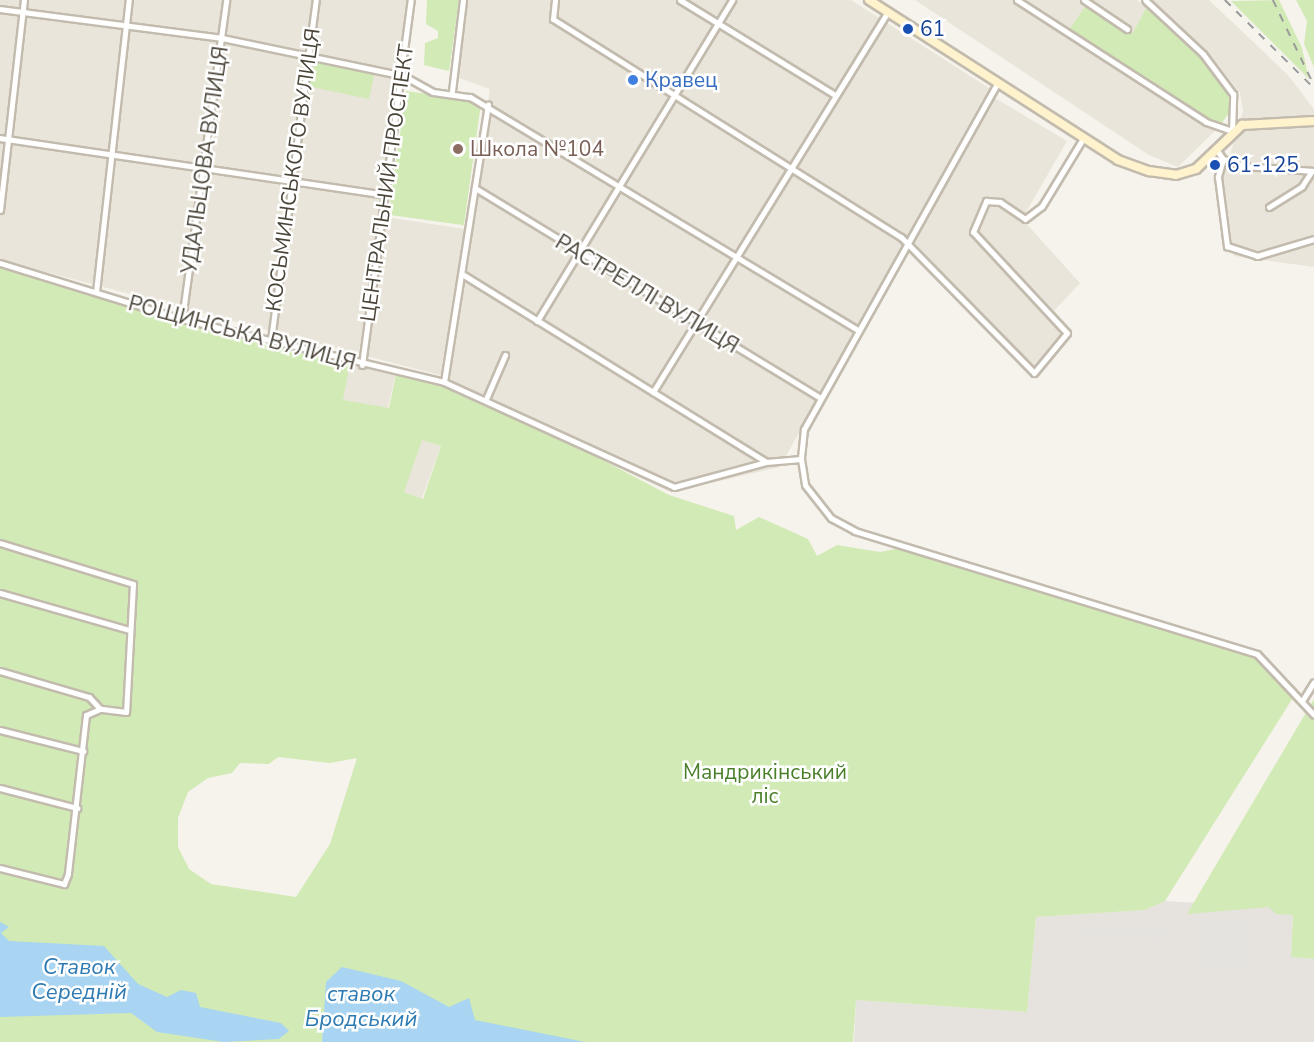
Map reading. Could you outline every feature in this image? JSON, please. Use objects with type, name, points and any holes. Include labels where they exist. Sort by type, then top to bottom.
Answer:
[{"type":"main road","points":[[869,0],[1118,160],[1167,174],[1196,169],[1232,131],[1314,121]]},
{"type":"street","points":[[0,210],[24,0]]},
{"type":"street","points":[[96,292],[110,151],[129,0]]},
{"type":"street","name":"УДАЛЬЦОВА ВУЛИЦЯ","points":[[182,319],[226,0]]},
{"type":"street","name":"КОСЬМИНСЬКОГО ВУЛИЦЯ","points":[[271,340],[316,0]]},
{"type":"street","name":"ЦЕНТРАЛЬНИЙ ПРОСПЕКТ","points":[[362,365],[404,76],[411,0]]},
{"type":"street","points":[[452,91],[463,0]]},
{"type":"street","points":[[555,0],[553,19],[673,96],[791,167],[908,244],[1035,373],[1067,333],[973,232],[986,201],[1000,202],[1025,219],[1042,206],[1084,138]]},
{"type":"street","points":[[680,0],[836,95]]},
{"type":"street","points":[[537,321],[732,0]]},
{"type":"street","points":[[1017,0],[1206,122],[1232,131],[1233,94],[1203,54],[1145,0]]},
{"type":"street","points":[[1084,0],[1127,29]]},
{"type":"street","points":[[0,9],[222,38],[310,55],[404,76],[433,92],[452,91],[488,104],[858,330]]},
{"type":"street","points":[[653,392],[888,11]]},
{"type":"street","points":[[999,82],[804,429],[801,459],[806,484],[819,507],[842,526],[1257,654],[1314,715]]},
{"type":"street","points":[[444,382],[488,104]]},
{"type":"street","points":[[0,138],[110,151],[386,195]]},
{"type":"street","points":[[1216,149],[1223,159],[1253,168],[1312,171]]},
{"type":"street","points":[[1223,159],[1218,177],[1227,246],[1257,256],[1314,239]]},
{"type":"street","points":[[1269,207],[1302,186],[1312,171]]},
{"type":"street","name":"РАСТРЕЛЛІ ВУЛИЦЯ","points":[[476,188],[579,253],[820,398]]},
{"type":"street","name":"РОЩИНСЬКА ВУЛИЦЯ","points":[[0,262],[182,319],[362,365],[444,382],[486,399],[674,487],[766,462],[801,459]]},
{"type":"street","points":[[462,274],[766,462]]},
{"type":"street","points":[[486,399],[505,355]]},
{"type":"street","points":[[0,543],[133,584],[126,712],[100,709],[86,715],[77,808],[64,884],[0,868]]},
{"type":"street","points":[[0,593],[129,630]]},
{"type":"street","points":[[0,671],[89,697],[100,709]]},
{"type":"street","points":[[1302,701],[1314,682]]},
{"type":"street","points":[[0,730],[82,751]]},
{"type":"street","points":[[0,788],[77,808]]},
{"type":"shaded area","points":[[0,0],[416,0],[386,217],[465,229],[443,376],[0,260]]},
{"type":"shaded area","points":[[465,0],[851,0],[989,88],[780,467],[670,492],[448,386],[490,89],[456,77]]},
{"type":"shaded area","points":[[915,0],[1137,0],[1146,8],[1132,34],[1219,127],[1178,167],[1149,155]]},
{"type":"shaded area","points":[[1150,0],[1209,0],[1288,75],[1314,109],[1314,267],[1234,256],[1223,178],[1243,111],[1240,93],[1208,52]]},
{"type":"shaded area","points":[[995,98],[1067,141],[1022,219],[1080,283],[1054,311],[1068,326],[1033,367],[914,242]]},
{"type":"shaded area","points":[[350,363],[396,374],[387,411],[341,400]]},
{"type":"shaded area","points":[[422,439],[441,446],[422,498],[403,492]]},
{"type":"shaded area","points":[[1165,901],[1269,907],[1293,915],[1291,957],[1314,959],[1314,1042],[854,1042],[856,1000],[1027,1012],[1036,917],[1145,910]]},
{"type":"shaded area","points":[[1200,921],[1249,923],[1247,969],[1198,967]]},
{"type":"shaded area","points":[[1082,926],[1167,930],[1166,938],[1082,934]]},
{"type":"green space","points":[[427,0],[459,0],[449,71],[424,65],[425,43],[438,38],[438,31],[426,24]]},
{"type":"green space","points":[[1279,0],[1302,48],[1309,79],[1231,1]]},
{"type":"green space","points":[[1296,0],[1314,0],[1314,67],[1304,44],[1307,21]]},
{"type":"green space","points":[[1087,4],[1132,34],[1146,8],[1200,56],[1228,94],[1231,110],[1219,127],[1068,31]]},
{"type":"green space","points":[[315,60],[375,73],[369,99],[309,86]]},
{"type":"green space","points":[[406,91],[481,102],[464,225],[389,215]]},
{"type":"green space","name":"Мандрикінський ліс","points":[[0,263],[350,363],[343,400],[389,408],[396,374],[486,399],[669,495],[734,516],[736,530],[759,517],[808,539],[817,556],[837,545],[880,552],[906,547],[1257,654],[1296,693],[1165,901],[1145,910],[1036,917],[1027,1012],[856,1000],[853,1042],[0,1042]],"holes":[[[422,440],[441,446],[423,499],[404,492]],[[278,757],[330,763],[357,758],[330,844],[296,897],[211,884],[189,869],[178,847],[178,818],[188,792],[208,778],[232,773],[240,763],[269,764]]]},
{"type":"green space","points":[[1314,699],[1314,959],[1291,957],[1293,915],[1276,914],[1269,907],[1187,914]]},
{"type":"water","name":"Ставок Середній","points":[[0,922],[9,927],[1,933],[9,941],[104,946],[138,984],[167,997],[181,990],[196,993],[200,1007],[281,1023],[289,1031],[279,1039],[224,1042],[157,1032],[131,1013],[0,1017]]},
{"type":"water","name":"ставок Бродський","points":[[342,967],[401,981],[449,1007],[469,998],[475,1020],[585,1042],[322,1042],[326,982]]},
{"type":"railway","points":[[1225,0],[1314,88]]},
{"type":"railway","points":[[1273,0],[1311,79]]},
{"type":"place","name":"61","points":[[908,29]]},
{"type":"place","name":"Кравец","points":[[633,80]]},
{"type":"place","name":"Школа №104","points":[[458,149]]},
{"type":"place","name":"61-125","points":[[1215,165]]}]
